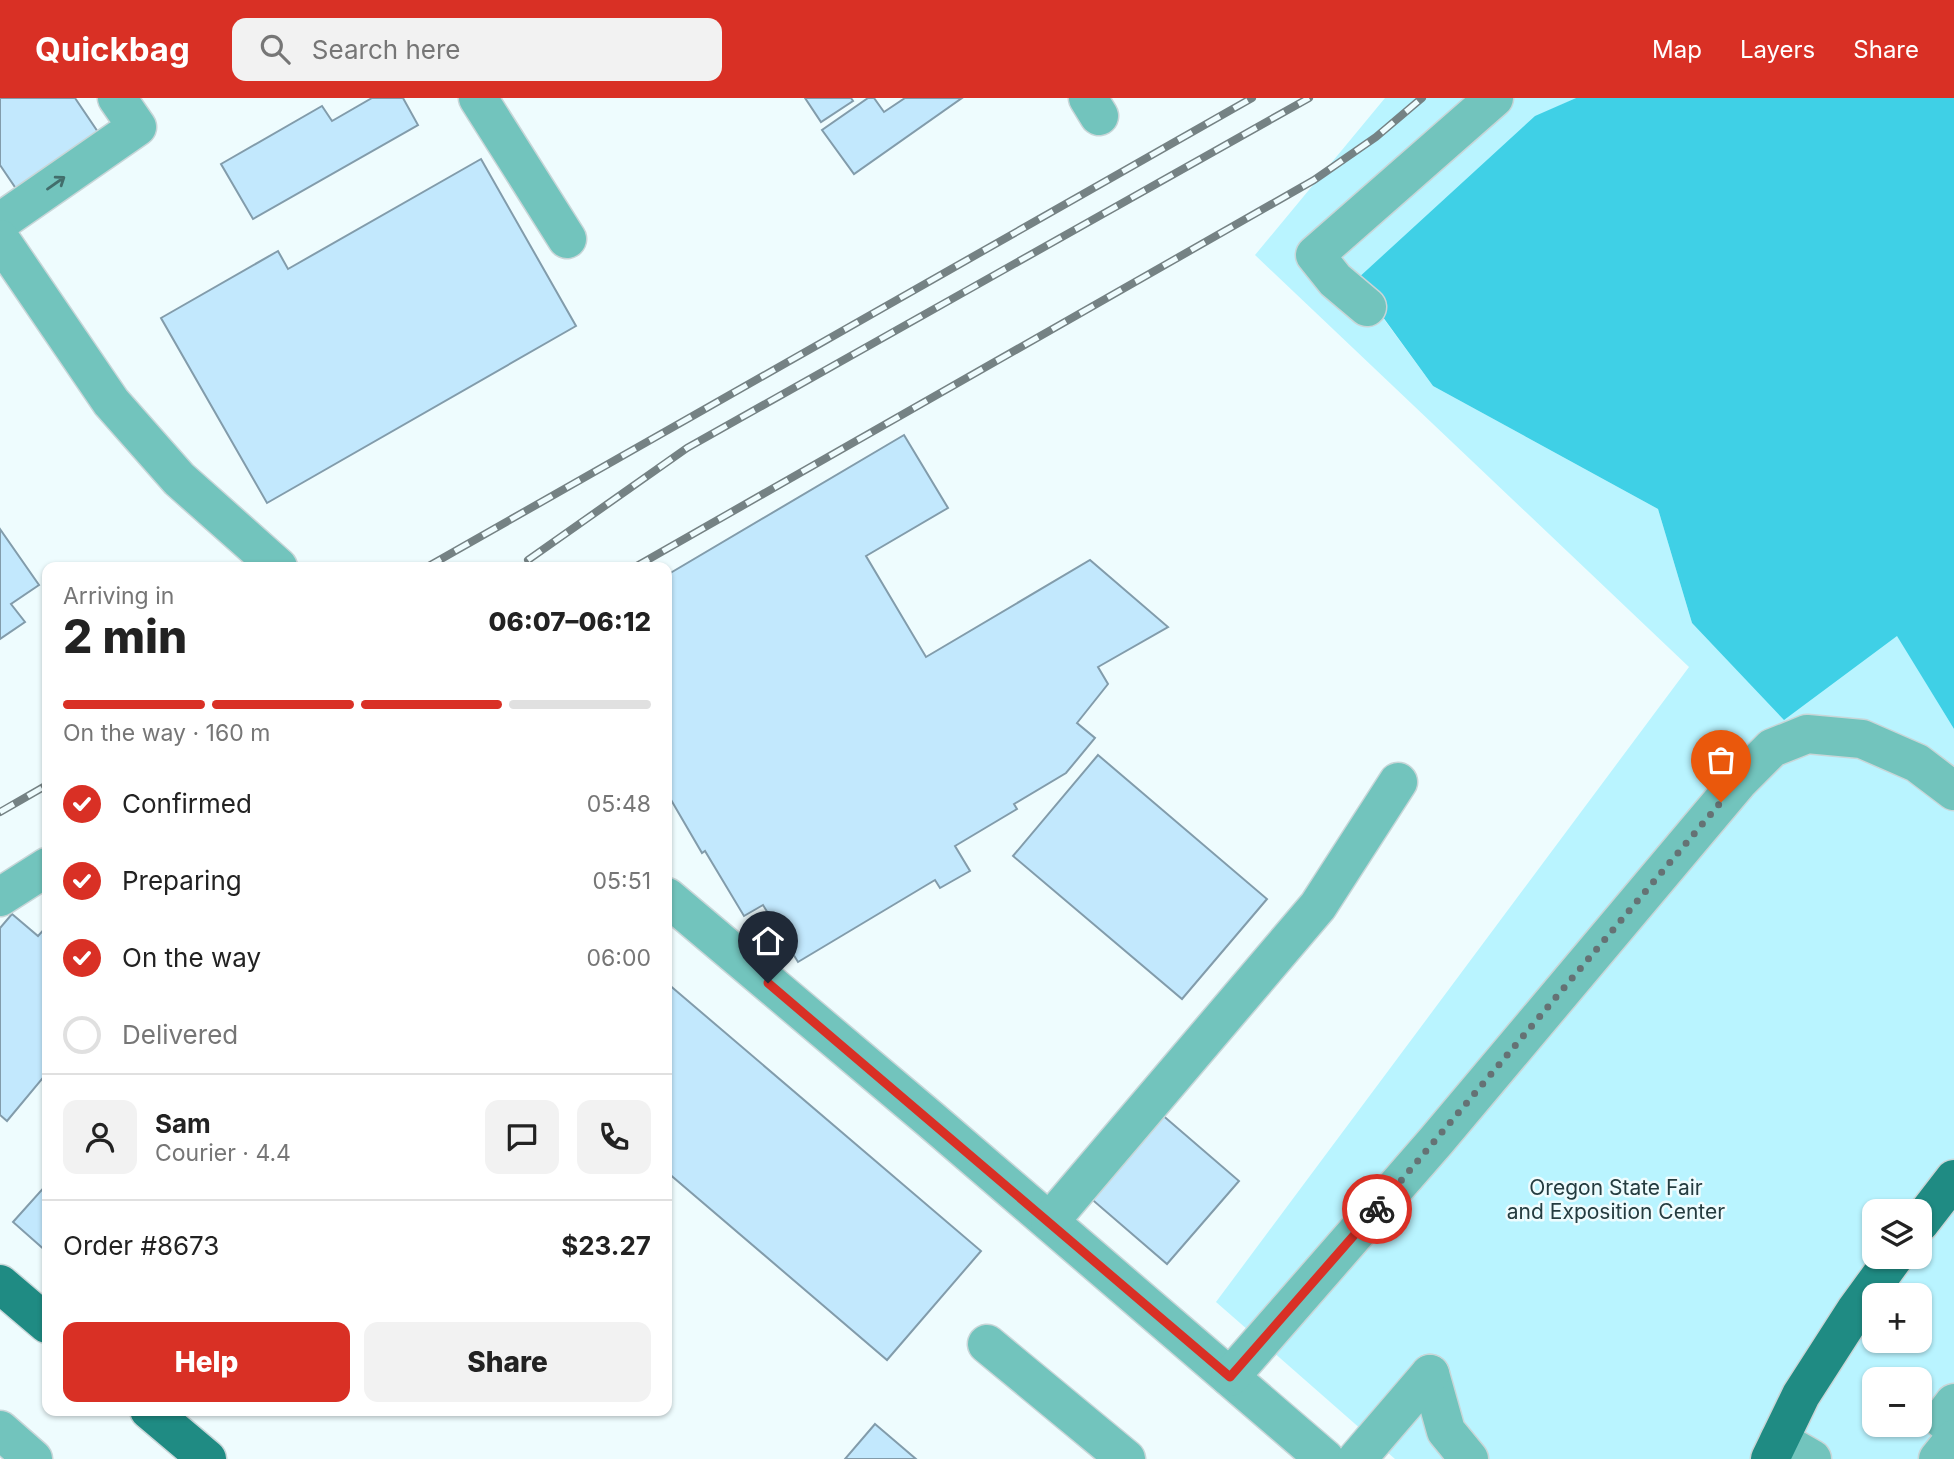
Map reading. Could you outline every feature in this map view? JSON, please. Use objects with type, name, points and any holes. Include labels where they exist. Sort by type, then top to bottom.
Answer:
[{"type":"main road","points":[[1932,1207],[1954,1179]]},
{"type":"main road","points":[[1774,1449],[1801,1395],[1886,1269]]},
{"type":"main road","points":[[0,1284],[42,1320]]},
{"type":"main road","points":[[156,1416],[207,1459]]},
{"type":"street","points":[[478,98],[567,239]]},
{"type":"street","points":[[1367,307],[1335,280],[1315,255],[1494,98]]},
{"type":"street","points":[[0,222],[127,113]]},
{"type":"street","points":[[0,239],[111,402],[179,479],[272,562]]},
{"type":"street","points":[[1230,1377],[1436,1141],[1739,781],[1772,748],[1807,734],[1862,739],[1917,764],[1954,791]]},
{"type":"street","points":[[1049,1221],[1318,906],[1398,782]]},
{"type":"street","points":[[0,897],[42,870]]},
{"type":"street","points":[[672,901],[1325,1459]]},
{"type":"street","points":[[987,1343],[1126,1459]]},
{"type":"street","points":[[1357,1459],[1430,1374],[1446,1431],[1469,1459]]},
{"type":"street","points":[[1954,1404],[1942,1419],[1954,1429]]},
{"type":"street","points":[[0,1430],[33,1459]]},
{"type":"street","points":[[1938,1459],[1954,1439]]},
{"type":"street","points":[[1774,1449],[1812,1459]]},
{"type":"green space","name":"Oregon State Fair and Exposition Center","points":[[1385,98],[1576,98],[1535,117],[1356,281],[1433,386],[1658,509],[1692,623],[1784,719],[1897,635],[1954,729],[1954,1459],[1395,1459],[1216,1302],[1689,667],[1255,255]]},
{"type":"shaded area","points":[[1576,98],[1954,98],[1954,729],[1897,636],[1784,720],[1692,623],[1658,509],[1433,386],[1356,280],[1535,116]]},
{"type":"building","points":[[0,98],[75,98],[102,138],[19,193],[0,165]]},
{"type":"building","points":[[372,98],[403,98],[418,125],[253,219],[221,164],[322,106],[332,121]]},
{"type":"building","points":[[805,98],[851,98],[853,101],[821,122]]},
{"type":"building","points":[[868,98],[874,98],[884,112],[905,98],[962,98],[854,174],[822,130]]},
{"type":"building","points":[[481,159],[576,326],[267,503],[161,318],[278,251],[288,269]]},
{"type":"building","points":[[904,435],[948,508],[866,556],[926,657],[1090,560],[1168,627],[1098,667],[1108,684],[1077,723],[1095,738],[1066,773],[1014,804],[1017,809],[955,846],[970,871],[940,888],[935,880],[798,962],[763,905],[744,916],[672,802],[672,572]]},
{"type":"building","points":[[0,529],[39,585],[11,604],[25,622],[0,639]]},
{"type":"building","points":[[1098,755],[1267,899],[1182,999],[1013,856]]},
{"type":"building","points":[[12,914],[38,936],[42,932],[42,1079],[7,1121],[0,1115],[0,928]]},
{"type":"building","points":[[672,987],[981,1251],[887,1360],[672,1176]]},
{"type":"building","points":[[1160,1113],[1239,1181],[1167,1264],[1088,1196]]},
{"type":"building","points":[[42,1190],[42,1248],[13,1222]]},
{"type":"building","points":[[875,1424],[916,1459],[845,1459]]},
{"type":"railway","points":[[436,562],[1252,98]]},
{"type":"railway","points":[[528,560],[687,448],[1309,98]]},
{"type":"railway","points":[[644,562],[1314,180],[1376,137],[1422,98]]},
{"type":"railway","points":[[0,812],[42,788]]},
{"type":"way so far","points":[[1377,1209],[1721,802]]},
{"type":"route","points":[[768,983],[1230,1377],[1377,1209]]}]
